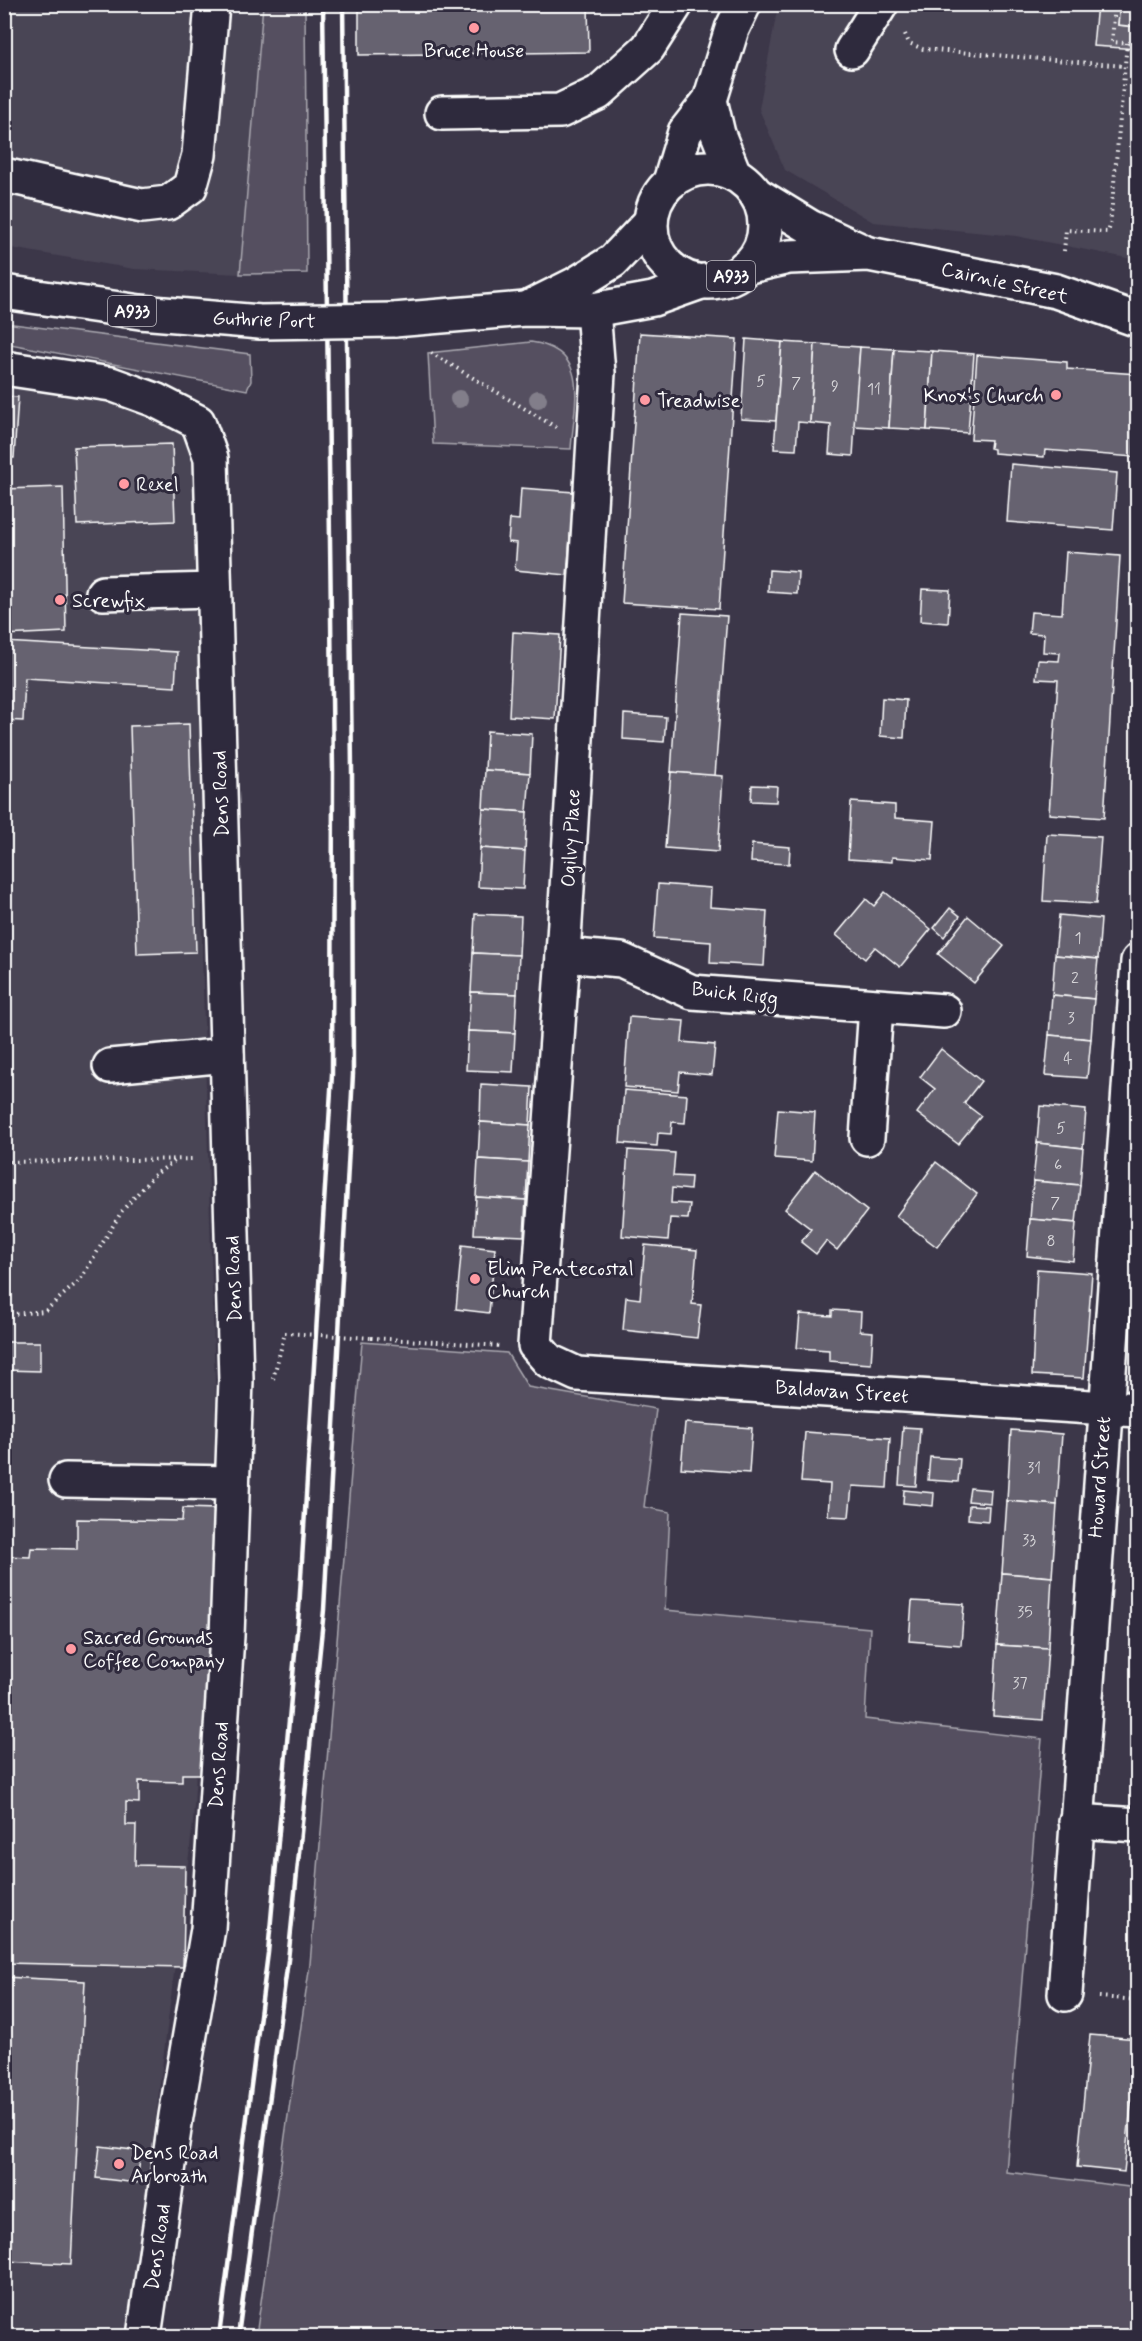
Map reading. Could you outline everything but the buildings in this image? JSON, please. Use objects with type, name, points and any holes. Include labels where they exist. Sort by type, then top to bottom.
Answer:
[{"type":"street","points":[[4,175],[142,206],[168,203],[189,188],[199,155],[212,4]]},
{"type":"street","points":[[442,113],[560,111],[598,93],[648,48],[676,4]]},
{"type":"street","points":[[670,182],[685,132],[710,100],[732,29],[744,4]]},
{"type":"street","points":[[852,50],[892,16]]},
{"type":"street","points":[[710,100],[718,134],[745,184]]},
{"type":"street","name":"A933","points":[[701,168],[718,169],[745,184],[762,208],[764,232],[756,255],[745,267],[733,276],[704,281],[686,277],[665,261],[652,238],[651,221],[654,206],[670,182],[685,173],[701,168]]},
{"type":"street","name":"Cairnie Street","points":[[745,184],[810,227],[869,254]]},
{"type":"street","name":"Guthrie Port","points":[[525,309],[576,284],[613,261],[651,221]]},
{"type":"street","name":"Cairnie Street","points":[[745,267],[789,257],[869,254],[1056,291],[1137,320]]},
{"type":"street","name":"Guthrie Port","points":[[4,292],[140,312],[260,322],[394,320],[525,309],[593,310],[653,299],[704,281]]},
{"type":"street","name":"Ogilvy Place","points":[[542,1353],[598,373],[593,310]]},
{"type":"street","name":"Dens Road","points":[[4,368],[111,384],[155,400],[198,422],[211,458],[237,1380],[226,1636],[208,1929],[176,2116],[144,2337]]},
{"type":"street","points":[[103,593],[214,590]]},
{"type":"street","name":"Buick Rigg","points":[[563,955],[621,960],[692,992],[944,1011]]},
{"type":"street","name":"Howard Street","points":[[1065,1994],[1104,1407],[1137,961]]},
{"type":"street","points":[[867,1138],[876,1007]]},
{"type":"street","points":[[110,1066],[227,1055]]},
{"type":"street","name":"Baldovan Street","points":[[542,1353],[577,1374],[1137,1410]]},
{"type":"street","points":[[66,1480],[232,1483]]},
{"type":"street","points":[[1076,1821],[1137,1825]]},
{"type":"path","points":[[1115,4],[1112,42],[1137,44]]},
{"type":"path","points":[[892,16],[909,43],[923,49],[1125,66]]},
{"type":"path","points":[[1064,251],[1066,231],[1108,232],[1127,43]]},
{"type":"path","points":[[425,350],[593,449]]},
{"type":"path","points":[[4,1162],[176,1160],[153,1176],[122,1211],[80,1280],[45,1311],[4,1315]]},
{"type":"path","points":[[273,1380],[285,1333],[507,1346],[542,1353]]},
{"type":"shaded area","points":[[4,5],[263,5],[240,274],[134,269],[5,247]]},
{"type":"shaded area","points":[[263,5],[305,5],[307,273],[240,274]]},
{"type":"shaded area","points":[[778,5],[1137,5],[1137,260],[1016,236],[873,222],[785,170],[759,109]]},
{"type":"shaded area","points":[[5,323],[250,354],[251,381],[247,390],[5,343]]},
{"type":"shaded area","points":[[531,342],[550,347],[563,356],[571,368],[576,397],[571,449],[433,444],[428,353]]},
{"type":"shaded area","points":[[4,379],[56,382],[181,426],[202,459],[202,956],[216,1418],[193,1823],[139,2249],[124,2336],[5,2336]]},
{"type":"shaded area","points":[[362,1342],[507,1353],[528,1387],[656,1409],[644,1507],[670,1512],[665,1610],[870,1628],[865,1719],[1042,1739],[1006,2172],[1137,2188],[1137,2336],[256,2336],[310,1964]]},
{"type":"railway","points":[[219,2336],[268,1953],[299,1609],[332,1074],[333,771],[323,4]]},
{"type":"railway","points":[[238,2336],[288,1960],[324,1610],[353,1074],[352,770],[343,4]]},
{"type":"place","name":"Bruce House","points":[[474,28]]},
{"type":"place","name":"Knox's Church","points":[[1056,395]]},
{"type":"place","name":"Treadwise","points":[[645,400]]},
{"type":"place","name":"Rexel","points":[[124,484]]},
{"type":"place","name":"Screwfix","points":[[60,600]]},
{"type":"place","name":"Elim Pentecostal Church","points":[[475,1279]]},
{"type":"place","name":"Sacred Grounds Coffee Company","points":[[71,1649]]},
{"type":"place","name":"Dens Road Arbroath","points":[[119,2164]]}]
